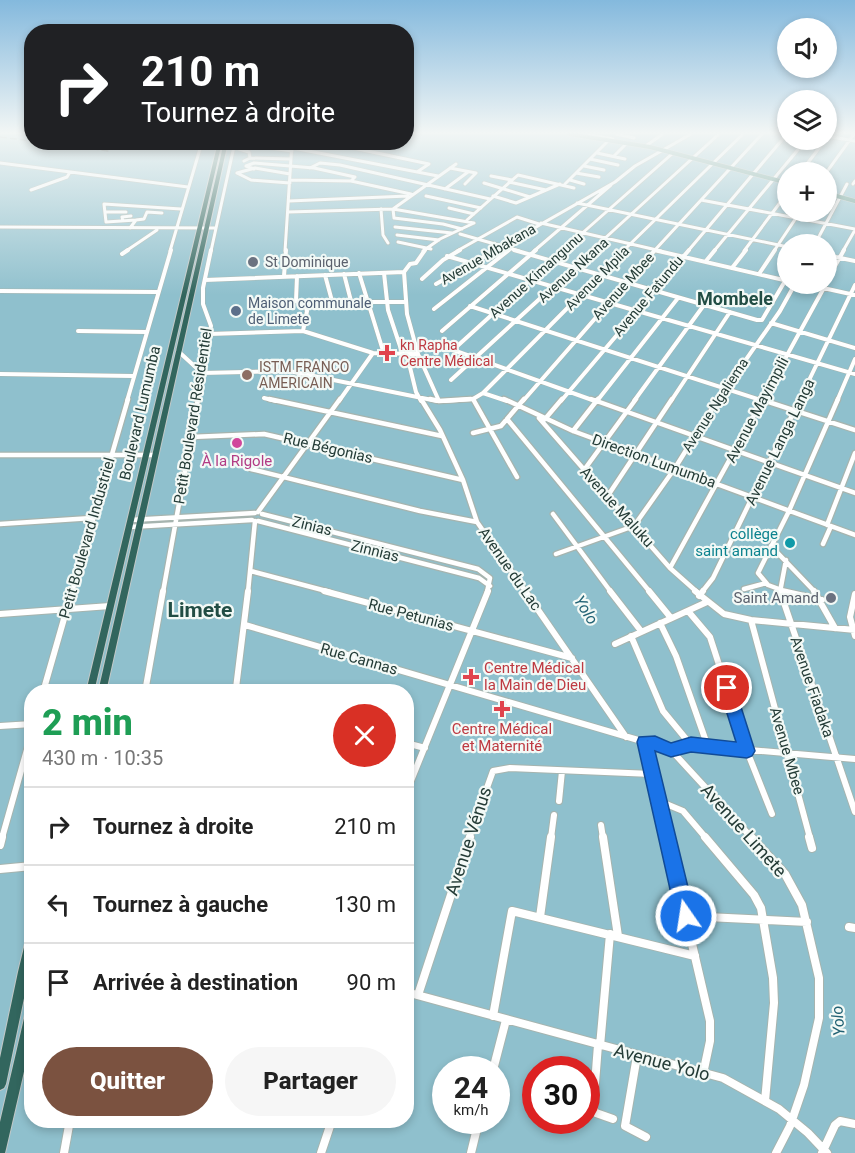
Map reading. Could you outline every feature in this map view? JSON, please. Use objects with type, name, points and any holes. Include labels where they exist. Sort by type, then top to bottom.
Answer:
[{"type":"highway","name":"Boulevard Lumumba","points":[[104,684],[141,523],[211,188]]},
{"type":"highway","name":"Boulevard Lumumba","points":[[92,684],[145,456],[213,188]]},
{"type":"highway","points":[[0,1084],[24,967]]},
{"type":"highway","points":[[0,1149],[24,1048]]},
{"type":"main road","points":[[839,197],[855,201]]},
{"type":"street","points":[[32,190],[38,188]]},
{"type":"street","name":"Petit Boulevard Industriel","points":[[45,684],[188,188]]},
{"type":"street","name":"Petit Boulevard Résidentiel","points":[[146,684],[211,326],[203,304],[202,293],[225,188]]},
{"type":"street","points":[[284,276],[290,188]]},
{"type":"street","points":[[380,188],[411,195]]},
{"type":"street","points":[[393,209],[422,188]]},
{"type":"street","points":[[439,188],[515,203],[553,188]]},
{"type":"street","points":[[467,220],[503,188]]},
{"type":"street","points":[[506,188],[530,197]]},
{"type":"street","points":[[538,188],[547,190]]},
{"type":"street","name":"Avenue Mbakana","points":[[436,285],[604,188]]},
{"type":"street","points":[[442,331],[608,188]]},
{"type":"street","name":"Avenue Kimangunu","points":[[473,358],[453,350],[632,188]]},
{"type":"street","name":"Avenue Nkana","points":[[451,380],[661,188]]},
{"type":"street","name":"Avenue Mpila","points":[[483,393],[686,188]]},
{"type":"street","name":"Avenue Mbee","points":[[473,433],[501,426],[624,283],[712,188]]},
{"type":"street","name":"Avenue Fatundu","points":[[545,419],[741,188]]},
{"type":"street","points":[[706,261],[766,188]]},
{"type":"street","points":[[820,234],[845,188]]},
{"type":"street","points":[[289,201],[411,195]]},
{"type":"street","points":[[426,196],[481,208]]},
{"type":"street","points":[[701,200],[777,215]]},
{"type":"street","points":[[439,216],[458,202]]},
{"type":"street","points":[[577,203],[777,245],[759,274]]},
{"type":"street","points":[[162,213],[146,214],[144,219],[106,222],[104,204],[182,209]]},
{"type":"street","points":[[732,268],[777,206]]},
{"type":"street","points":[[449,208],[474,214]]},
{"type":"street","points":[[381,209],[383,236],[387,243]]},
{"type":"street","points":[[393,209],[394,218],[443,224],[462,229]]},
{"type":"street","points":[[288,212],[393,209],[474,223],[426,247],[416,263],[410,264],[404,272],[405,302],[418,354],[439,400]]},
{"type":"street","points":[[105,212],[126,212]]},
{"type":"street","points":[[123,221],[123,217],[131,216]]},
{"type":"street","points":[[422,279],[433,266],[447,256],[517,217],[777,277]]},
{"type":"street","points":[[130,228],[136,220]]},
{"type":"street","points":[[815,222],[855,230]]},
{"type":"street","points":[[395,226],[452,233]]},
{"type":"street","points":[[0,227],[216,228]]},
{"type":"street","points":[[122,254],[159,229]]},
{"type":"street","name":"Avenue Mayimpili","points":[[837,265],[855,230]]},
{"type":"street","points":[[460,234],[624,283],[762,320],[778,294]]},
{"type":"street","points":[[397,235],[441,241]]},
{"type":"street","points":[[398,242],[431,249]]},
{"type":"street","points":[[434,309],[509,250]]},
{"type":"street","points":[[447,256],[852,373]]},
{"type":"street","points":[[837,257],[855,261]]},
{"type":"street","points":[[205,280],[404,272]]},
{"type":"street","points":[[359,273],[384,354]]},
{"type":"street","points":[[384,273],[387,302]]},
{"type":"street","points":[[344,274],[351,301]]},
{"type":"street","points":[[325,275],[332,301]]},
{"type":"street","points":[[297,276],[297,302],[405,302]]},
{"type":"street","name":"Avenue Langa Langa","points":[[699,596],[713,578],[828,340],[853,294],[855,285]]},
{"type":"street","points":[[837,289],[853,294]]},
{"type":"street","points":[[0,291],[158,292]]},
{"type":"street","name":"Avenue Ngaliema","points":[[634,526],[675,468],[724,388],[789,294]]},
{"type":"street","name":"Avenue Mayimpili","points":[[670,568],[820,294]]},
{"type":"street","points":[[573,431],[678,298]]},
{"type":"street","points":[[303,331],[307,311],[304,302]]},
{"type":"street","name":"Avenue du Lac","points":[[387,302],[416,392],[442,436],[463,480],[477,522],[626,737]]},
{"type":"street","points":[[584,470],[704,305]]},
{"type":"street","points":[[470,306],[545,328],[855,430]]},
{"type":"street","points":[[607,497],[730,312]]},
{"type":"street","points":[[771,323],[855,348]]},
{"type":"street","points":[[78,331],[146,332]]},
{"type":"street","points":[[209,334],[303,331],[373,353],[418,354]]},
{"type":"street","points":[[178,351],[201,373],[280,370],[421,398],[448,401],[473,399],[483,393]]},
{"type":"street","points":[[237,684],[255,521],[250,516],[258,513],[373,353]]},
{"type":"street","points":[[473,358],[855,493]]},
{"type":"street","points":[[822,600],[779,589],[766,583],[758,573],[852,373],[855,359]]},
{"type":"street","points":[[0,374],[133,376]]},
{"type":"street","name":"Direction Lumumba","points":[[483,393],[495,394],[573,431],[855,535]]},
{"type":"street","points":[[264,398],[442,436]]},
{"type":"street","points":[[473,399],[517,477]]},
{"type":"street","name":"Avenue Maluku","points":[[537,415],[670,568],[699,596],[724,614],[751,620],[855,632]]},
{"type":"street","points":[[507,419],[670,618]]},
{"type":"street","name":"Rue Bégonias","points":[[191,437],[259,434],[308,443],[463,480]]},
{"type":"street","points":[[822,544],[855,453]]},
{"type":"street","points":[[0,455],[155,455]]},
{"type":"street","points":[[251,469],[420,511],[477,522]]},
{"type":"street","points":[[255,521],[262,518],[258,513]]},
{"type":"street","name":"Zinias","points":[[141,523],[177,517],[258,513],[464,565],[485,573],[490,578],[490,586]]},
{"type":"street","points":[[553,514],[576,548],[641,631]]},
{"type":"street","points":[[0,524],[92,518]]},
{"type":"street","name":"Zinnias","points":[[141,523],[255,521],[461,573],[479,578],[490,586]]},
{"type":"street","points":[[129,523],[141,523]]},
{"type":"street","points":[[556,554],[634,526]]},
{"type":"street","points":[[366,548],[370,541]]},
{"type":"street","points":[[771,546],[822,600],[835,628]]},
{"type":"street","points":[[779,589],[786,560]]},
{"type":"street","points":[[461,573],[464,565]]},
{"type":"street","name":"Rue Petunias","points":[[251,571],[572,658]]},
{"type":"street","points":[[744,589],[766,583]]},
{"type":"street","points":[[414,774],[490,586]]},
{"type":"street","name":"Avenue Fiadaka","points":[[779,589],[855,812]]},
{"type":"street","points":[[855,594],[850,617],[855,632]]},
{"type":"street","points":[[615,644],[707,602]]},
{"type":"street","points":[[0,614],[110,606]]},
{"type":"street","points":[[688,610],[710,637],[747,751],[772,814]]},
{"type":"street","name":"Avenue Mbee","points":[[751,620],[812,848]]},
{"type":"street","points":[[660,623],[676,656],[708,747]]},
{"type":"street","name":"Rue Cannas","points":[[245,625],[645,742]]},
{"type":"street","points":[[631,636],[663,711],[682,747]]},
{"type":"street","points":[[0,726],[24,724]]},
{"type":"street","points":[[702,1074],[710,1041],[710,1020],[645,742],[682,747],[855,759]]},
{"type":"street","points":[[414,745],[425,748]]},
{"type":"street","name":"Avenue Limete","points":[[682,747],[785,874],[802,905],[807,922],[819,978],[819,1018],[810,1064],[792,1119],[776,1153]]},
{"type":"street","points":[[0,845],[24,760]]},
{"type":"street","name":"Avenue Vénus","points":[[418,995],[493,771],[510,768],[652,774]]},
{"type":"street","points":[[559,801],[562,771]]},
{"type":"street","points":[[660,801],[683,811],[754,895],[761,908],[773,978],[774,1003],[765,1101]]},
{"type":"street","points":[[540,917],[554,815]]},
{"type":"street","points":[[601,825],[614,935],[593,1109],[596,1113],[613,1119]]},
{"type":"street","points":[[0,869],[24,867]]},
{"type":"street","points":[[493,1016],[510,913],[514,910],[695,956]]},
{"type":"street","points":[[686,916],[807,922]]},
{"type":"street","name":"Avenue Yolo","points":[[414,994],[723,1078],[792,1119],[822,1150]]},
{"type":"street","points":[[497,1056],[506,1020]]},
{"type":"street","points":[[14,1024],[24,1023]]},
{"type":"street","points":[[637,1056],[625,1126],[646,1137]]},
{"type":"street","points":[[822,1150],[835,1125],[840,1121],[855,1124]]},
{"type":"street","points":[[64,1153],[69,1128]]},
{"type":"street","points":[[321,1153],[330,1128]]},
{"type":"street","points":[[471,1153],[476,1134]]},
{"type":"water","name":"Yolo","points":[[0,188],[777,188],[777,222],[837,222],[837,188],[855,188],[855,1153],[0,1153]]},
{"type":"place","name":"St Dominique","points":[[253,262]]},
{"type":"place","name":"Maison communale de Limete","points":[[236,311]]},
{"type":"place","name":"kn Rapha Centre Médical","points":[[387,353]]},
{"type":"place","name":"ISTM FRANCO AMERICAIN","points":[[247,375]]},
{"type":"place","name":"À la Rigole","points":[[237,443]]},
{"type":"place","name":"collège saint amand","points":[[790,543]]},
{"type":"place","name":"Saint Amand","points":[[831,598]]},
{"type":"place","name":"Centre Médical la Main de Dieu","points":[[471,677]]},
{"type":"place","name":"Centre Médical et Maternité","points":[[502,709]]},
{"type":"district","name":"Mombele","points":[[735,298]]},
{"type":"district","name":"Limete","points":[[200,610]]},
{"type":"route","points":[[686,916],[645,742],[655,743],[671,750],[691,744],[747,751],[727,688]]}]
